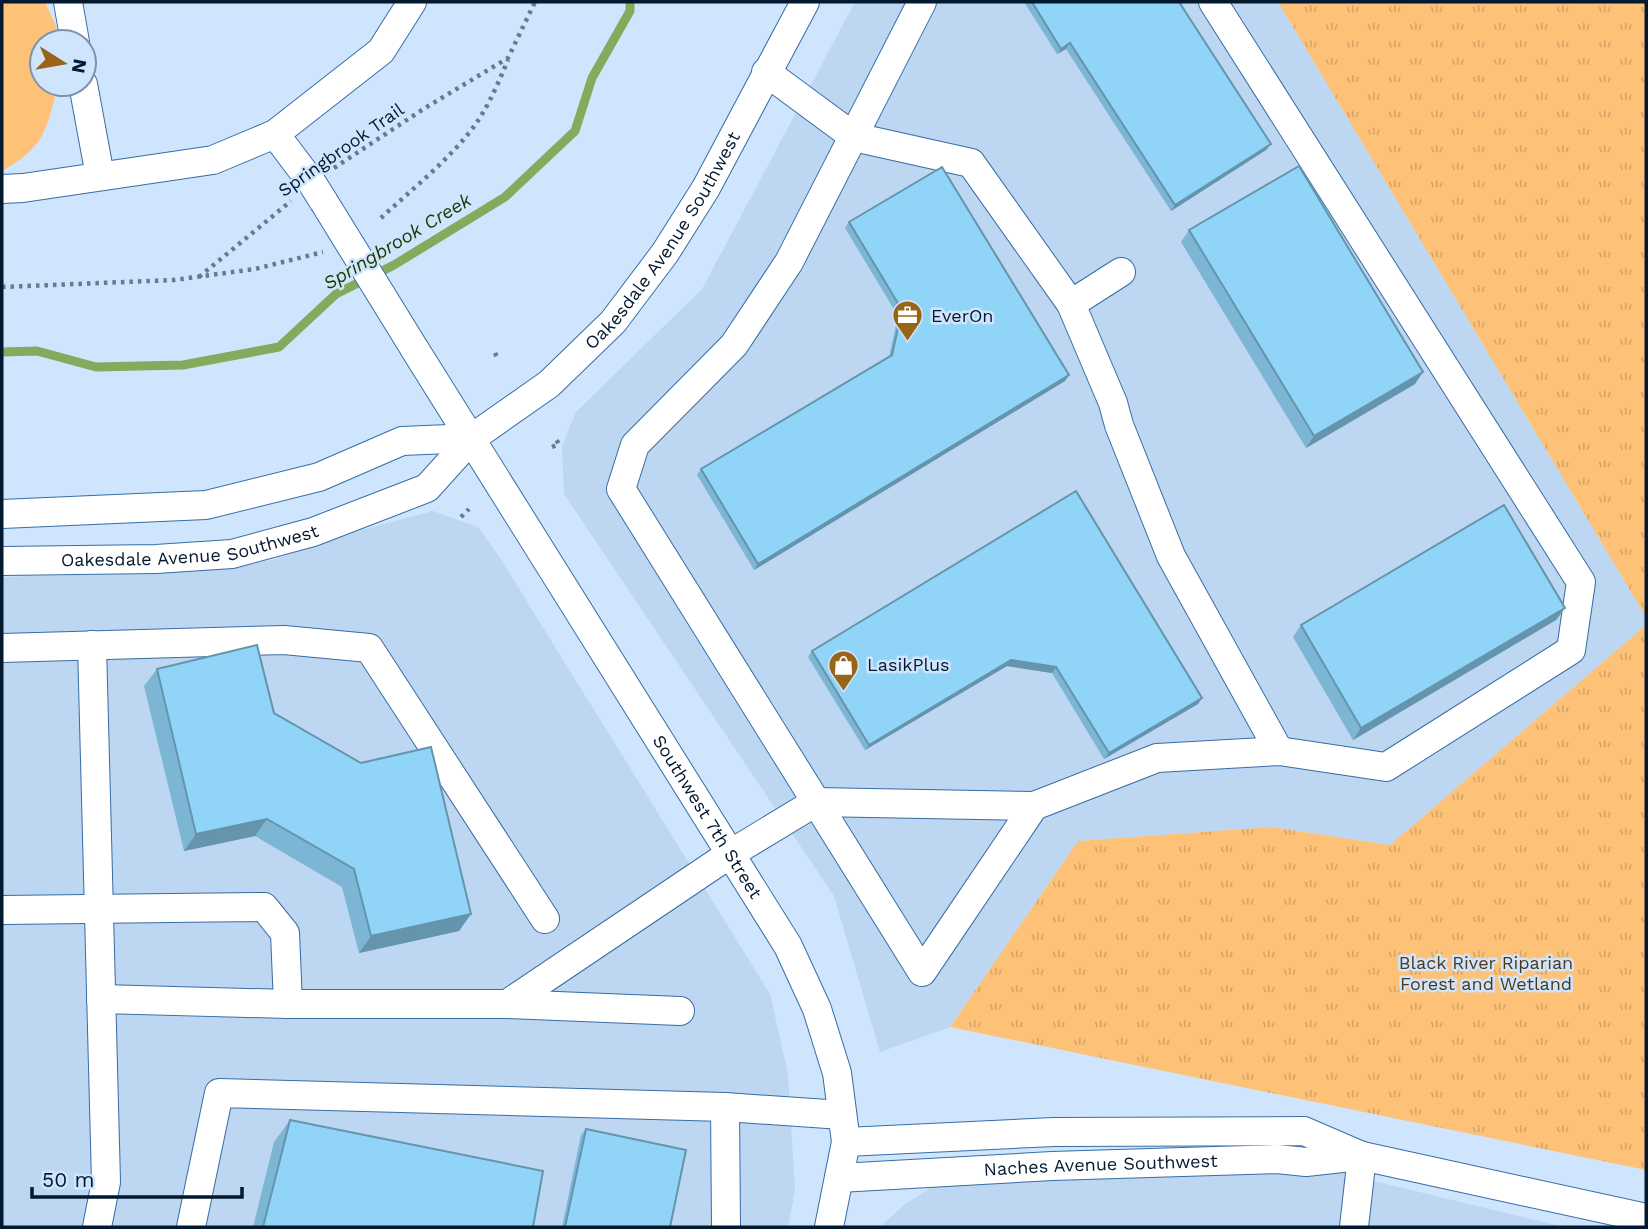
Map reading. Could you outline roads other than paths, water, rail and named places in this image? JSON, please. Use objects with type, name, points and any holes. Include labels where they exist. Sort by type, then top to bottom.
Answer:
[{"type":"street","points":[[68,2],[73,28]]},
{"type":"street","points":[[2,189],[213,160],[275,134],[381,51],[412,2]]},
{"type":"street","name":"Oakesdale Avenue Southwest","points":[[2,561],[156,559],[232,554],[313,532],[427,488],[472,438],[549,384],[613,322],[665,253],[706,188],[805,2]]},
{"type":"street","points":[[922,2],[783,272],[734,345],[635,445],[621,489],[922,972],[1034,806]]},
{"type":"street","points":[[507,1004],[730,854],[816,802],[1034,806],[1157,758],[1279,751],[1386,767],[1571,650],[1581,582],[1213,2]]},
{"type":"street","points":[[766,72],[854,137],[971,163],[1071,304],[1113,403],[1119,425],[1171,556],[1279,751]]},
{"type":"street","points":[[86,98],[100,176]]},
{"type":"street","name":"Southwest 7th Street","points":[[275,134],[318,192],[788,946],[817,1009],[837,1073],[844,1128],[839,1178],[829,1227]]},
{"type":"street","points":[[1071,304],[1121,272]]},
{"type":"street","name":"Oakesdale Avenue Southwest","points":[[2,514],[206,505],[319,477],[402,441],[472,438]]},
{"type":"street","points":[[2,648],[284,640],[369,648],[545,919]]},
{"type":"street","points":[[92,645],[106,1182],[97,1227]]},
{"type":"street","points":[[2,910],[264,907],[285,933],[288,1004]]},
{"type":"street","points":[[101,999],[288,1004],[507,1004],[680,1012]]},
{"type":"street","name":"Naches Avenue Southwest","points":[[191,1227],[219,1093],[725,1107],[844,1128],[1054,1132],[1304,1131],[1362,1156],[1630,1220]]},
{"type":"street","points":[[725,1107],[726,1227]]},
{"type":"street","points":[[1354,1227],[1362,1156]]},
{"type":"street","name":"Naches Avenue Southwest","points":[[839,1178],[1052,1166],[1278,1159],[1306,1162],[1362,1156]]},
{"type":"waterway","name":"Springbrook Creek","points":[[2,352],[37,351],[96,367],[183,365],[279,347],[336,294],[394,265],[505,197],[575,131],[592,78],[630,11],[630,2]]},
{"type":"place","name":"EverOn","points":[[908,343]]},
{"type":"place","name":"LasikPlus","points":[[844,692]]},
{"type":"park label","name":"Black River Riparian Forest and Wetland","points":[[1486,974]]}]
